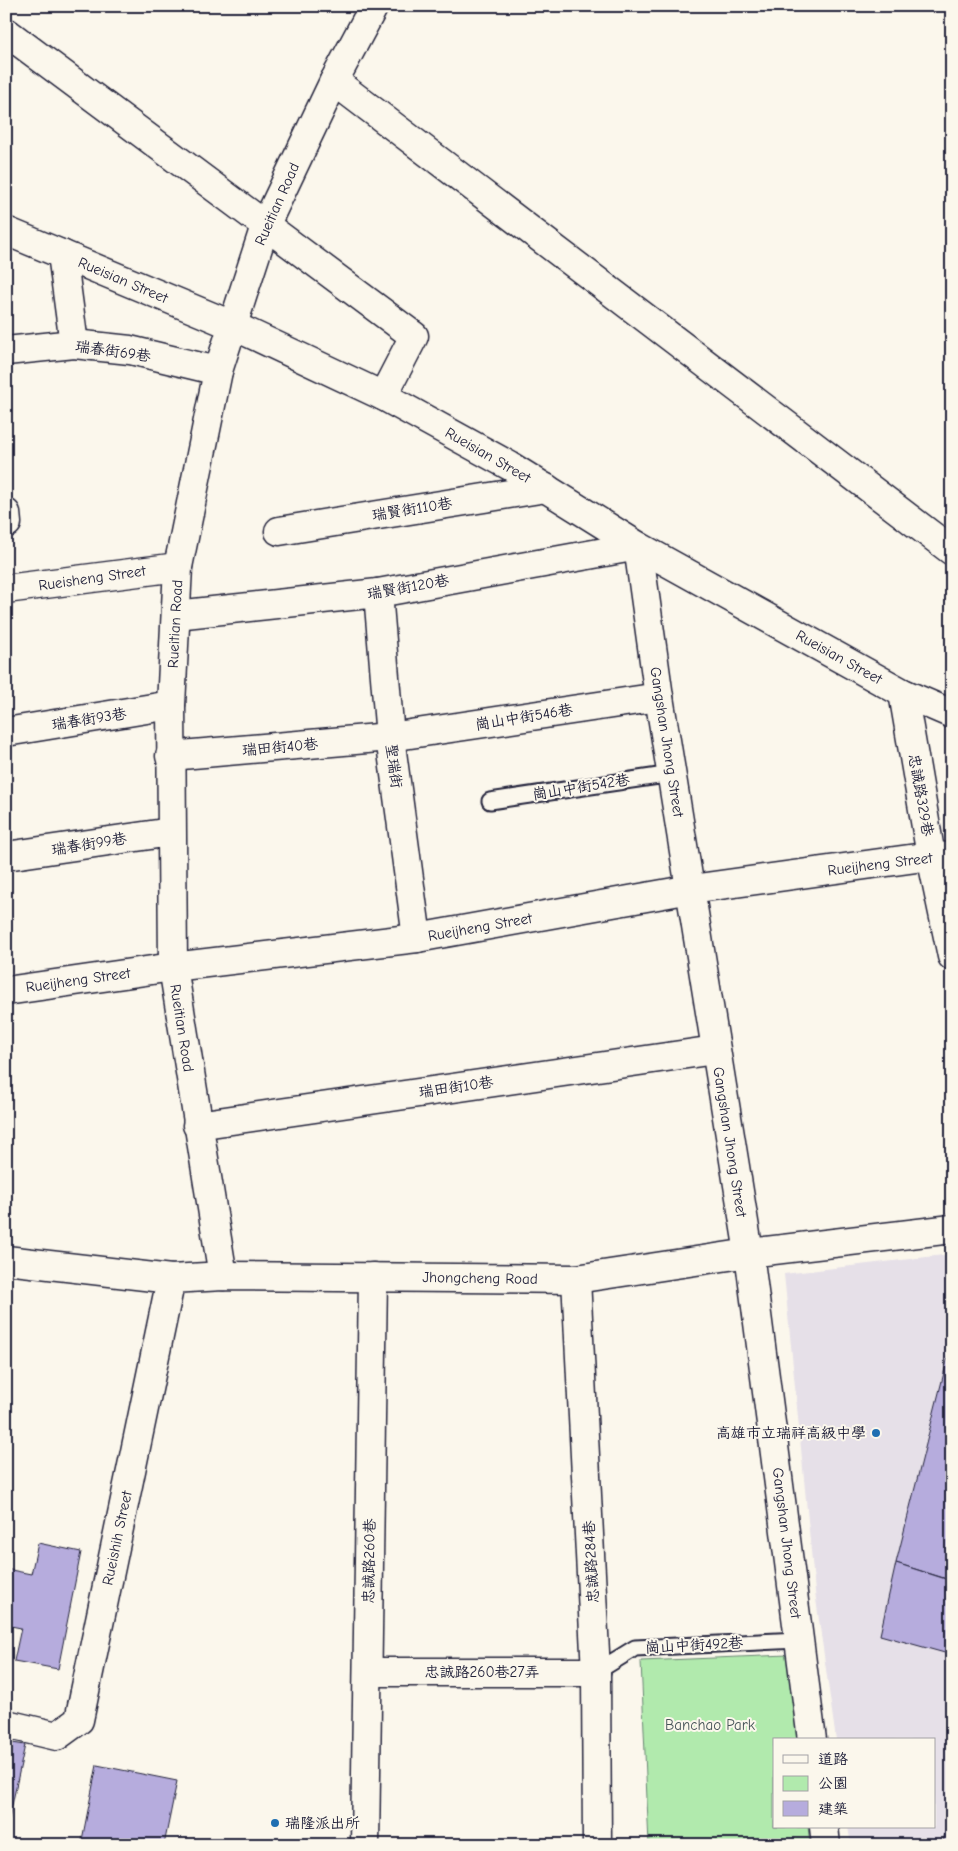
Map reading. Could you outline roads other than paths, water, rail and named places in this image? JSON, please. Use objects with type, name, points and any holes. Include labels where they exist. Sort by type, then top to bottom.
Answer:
[{"type":"street","name":"Rueitian Road","points":[[223,1276],[197,1125],[173,967],[170,756],[178,567],[218,371],[265,226],[334,82],[374,6]]},
{"type":"street","points":[[6,32],[414,336],[383,396]]},
{"type":"street","points":[[334,82],[952,551]]},
{"type":"street","name":"Rueisian Street","points":[[6,231],[234,326],[383,396],[510,466],[638,546],[903,693],[952,714]]},
{"type":"street","points":[[62,254],[74,344]]},
{"type":"street","name":"瑞春街69巷","points":[[6,352],[74,344],[130,350],[218,371]]},
{"type":"street","name":"瑞賢街110巷","points":[[278,530],[546,488]]},
{"type":"street","name":"瑞賢街120巷","points":[[176,615],[378,593],[638,546]]},
{"type":"street","name":"Gangshan Jhong Street","points":[[638,546],[659,696],[748,1253],[812,1738]]},
{"type":"street","name":"Rueisheng Street","points":[[6,590],[178,567]]},
{"type":"street","name":"聖瑞街","points":[[378,593],[390,737],[417,938]]},
{"type":"street","name":"忠誠路329巷","points":[[903,693],[941,856],[952,956]]},
{"type":"street","name":"崗山中街546巷","points":[[390,737],[659,696]]},
{"type":"street","name":"瑞春街93巷","points":[[6,732],[171,705]]},
{"type":"street","name":"瑞田街40巷","points":[[170,756],[390,737]]},
{"type":"street","name":"瑞春街99巷","points":[[6,856],[171,832]]},
{"type":"street","name":"Rueijheng Street","points":[[6,991],[173,967],[417,938],[691,889],[941,856]]},
{"type":"street","name":"瑞田街10巷","points":[[197,1125],[715,1050]]},
{"type":"street","name":"Jhongcheng Road","points":[[6,1260],[171,1279],[223,1276],[576,1279],[748,1253],[952,1229]]},
{"type":"street","name":"忠誠路260巷","points":[[366,1845],[373,1277]]},
{"type":"street","name":"Rueishih Street","points":[[6,1724],[57,1736],[79,1720],[171,1279]]},
{"type":"street","name":"忠誠路284巷","points":[[576,1279],[596,1672],[597,1845]]},
{"type":"street","name":"忠誠路260巷27弄","points":[[368,1672],[596,1672]]},
{"type":"street","points":[[824,1828],[826,1845]]},
{"type":"lane","name":"崗山中街542巷","points":[[490,801],[672,774]]},
{"type":"lane","name":"崗山中街492巷","points":[[596,1672],[635,1648],[799,1640]]},
{"type":"place","name":"高雄市立瑞祥高級中學","points":[[876,1433]]},
{"type":"place","name":"瑞隆派出所","points":[[275,1823]]},
{"type":"park label","name":"Banchao Park","points":[[710,1725]]}]
